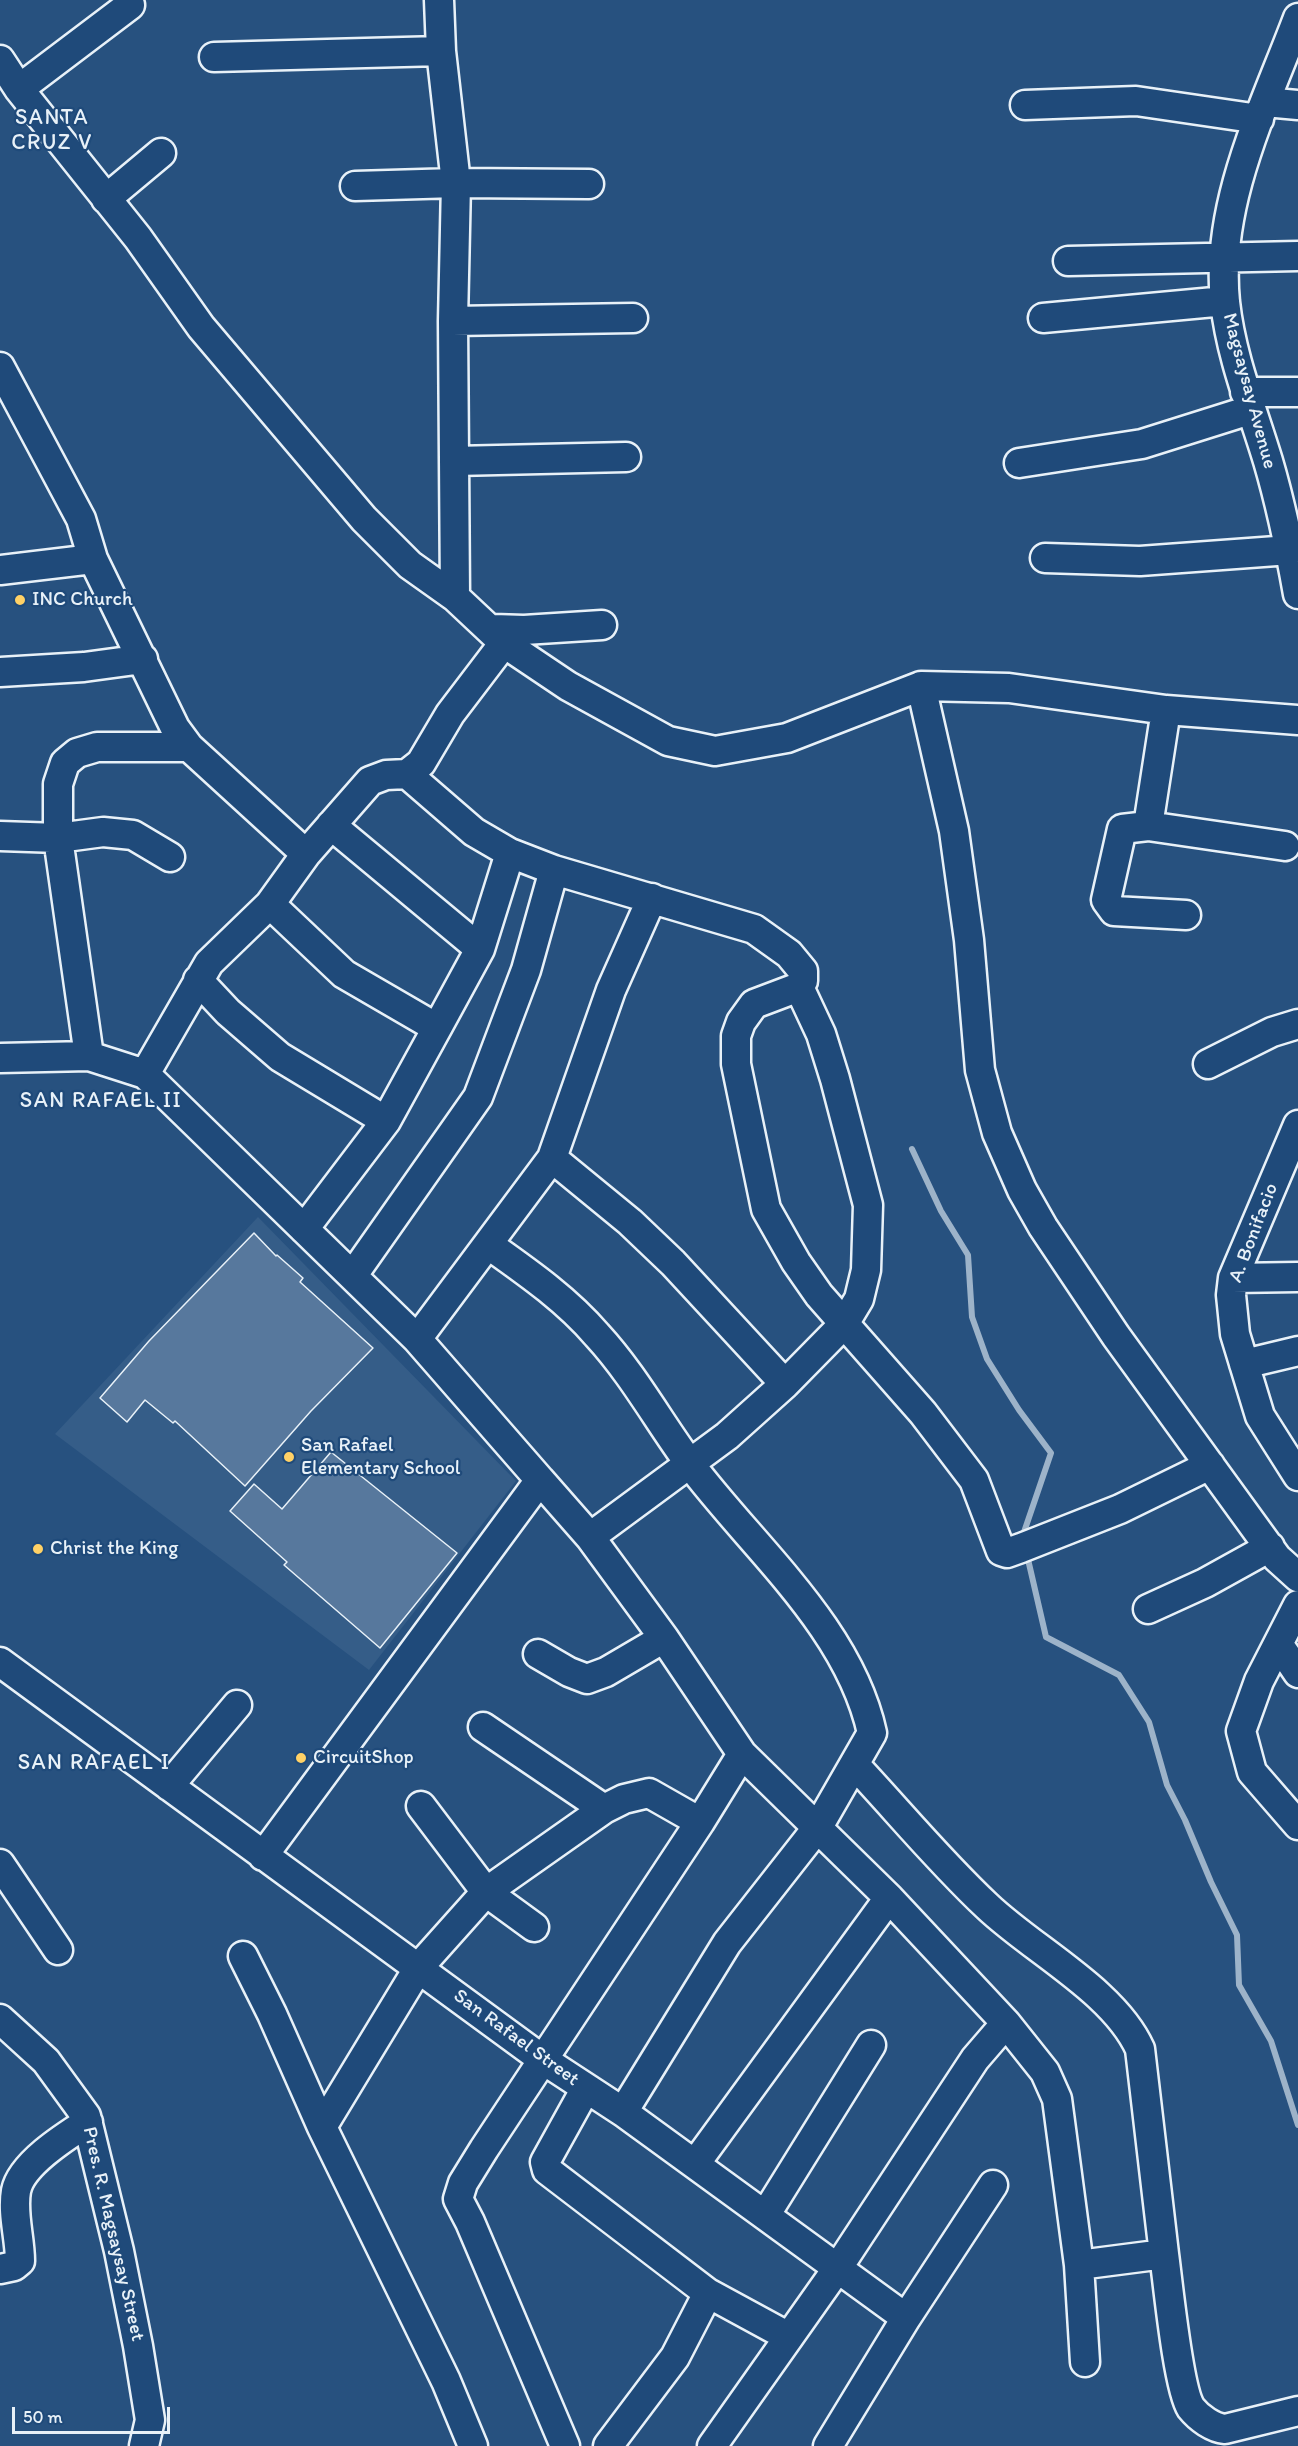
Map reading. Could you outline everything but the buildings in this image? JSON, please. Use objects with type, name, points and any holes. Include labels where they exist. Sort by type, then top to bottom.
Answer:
[{"type":"street","points":[[439,0],[441,51],[456,183],[453,321],[455,597]]},
{"type":"street","points":[[19,89],[130,5]]},
{"type":"street","name":"Magsaysay Avenue","points":[[1298,18],[1235,187],[1225,259],[1225,301],[1232,341],[1248,401],[1292,542],[1298,594]]},
{"type":"street","points":[[214,57],[441,51]]},
{"type":"street","points":[[0,60],[19,89],[138,238],[201,327],[364,519],[410,565],[455,597],[498,636],[568,686],[668,741],[714,751],[787,738],[921,686],[1009,688],[1166,710],[1298,720]]},
{"type":"street","points":[[1025,105],[1136,101],[1262,111],[1298,105]]},
{"type":"street","points":[[106,199],[161,153]]},
{"type":"street","points":[[355,186],[456,183],[590,184]]},
{"type":"street","points":[[1068,261],[1298,256]]},
{"type":"street","points":[[1043,318],[1225,301]]},
{"type":"street","points":[[453,321],[633,318]]},
{"type":"street","points":[[0,367],[81,519],[93,559],[175,728],[189,747],[306,854]]},
{"type":"street","points":[[1019,462],[1142,444],[1248,401],[1298,392]]},
{"type":"street","points":[[455,461],[626,457]]},
{"type":"street","points":[[1045,558],[1140,561],[1292,542]]},
{"type":"street","points":[[0,570],[93,559]]},
{"type":"street","points":[[145,1074],[209,963],[270,904],[306,854],[370,781],[386,775],[407,774],[421,763],[498,636],[524,630],[602,625]]},
{"type":"street","points":[[0,672],[84,667],[143,659]]},
{"type":"street","points":[[921,686],[954,831],[969,940],[980,1070],[997,1133],[1022,1190],[1043,1227],[1116,1336],[1270,1546],[1290,1572],[1298,1577]]},
{"type":"street","points":[[1148,826],[1166,710]]},
{"type":"street","points":[[89,1056],[58,837],[58,784],[65,763],[77,753],[97,747],[189,747]]},
{"type":"street","points":[[407,774],[474,832],[510,853],[554,870],[754,929],[789,954],[803,971],[803,981],[798,987],[754,1004],[741,1022],[736,1036],[736,1064],[766,1209],[796,1262],[819,1295],[923,1413],[974,1480],[1001,1551],[1007,1553],[1119,1509],[1210,1465]]},
{"type":"street","points":[[331,825],[480,950]]},
{"type":"street","points":[[1186,915],[1114,911],[1106,900],[1122,829],[1148,826],[1285,846]]},
{"type":"street","points":[[0,836],[58,837],[103,832],[133,835],[170,857]]},
{"type":"street","points":[[304,1229],[386,1120],[480,950],[510,853]]},
{"type":"street","points":[[353,1275],[478,1097],[526,970],[554,870]]},
{"type":"street","points":[[417,1339],[552,1158],[611,990],[652,898]]},
{"type":"street","points":[[270,904],[344,974],[437,1028]]},
{"type":"street","points":[[198,980],[228,1012],[280,1057],[386,1120]]},
{"type":"street","points":[[590,1537],[690,1464],[785,1384],[844,1324],[860,1299],[866,1270],[868,1205],[821,1034],[798,987]]},
{"type":"street","points":[[1208,1065],[1272,1032],[1298,1024]]},
{"type":"street","points":[[0,1058],[89,1056],[145,1074],[417,1339],[590,1537],[664,1638],[742,1754],[889,1898],[1006,2023],[1045,2072],[1057,2099],[1079,2265],[1085,2362]]},
{"type":"street","name":"A. Bonifacio","points":[[1298,1125],[1233,1278],[1231,1295],[1235,1334],[1260,1416],[1298,1476]]},
{"type":"street","points":[[552,1158],[630,1222],[673,1263],[785,1384]]},
{"type":"street","points":[[489,1245],[547,1287],[597,1334],[657,1414],[690,1464],[812,1610],[861,1694],[872,1733],[818,1827],[727,1943],[623,2112]]},
{"type":"street","points":[[1233,1278],[1298,1277]]},
{"type":"street","points":[[1244,1364],[1298,1351]]},
{"type":"street","points":[[263,1856],[540,1480]]},
{"type":"street","points":[[1149,1609],[1205,1583],[1270,1546]]},
{"type":"street","points":[[1298,1605],[1279,1645],[1258,1681],[1240,1731],[1252,1772],[1298,1825]]},
{"type":"street","points":[[538,1654],[569,1672],[587,1679],[606,1672],[664,1638]]},
{"type":"street","points":[[1279,1645],[1298,1673]]},
{"type":"street","name":"San Rafael Street","points":[[0,1662],[542,2059],[623,2112],[906,2318]]},
{"type":"street","points":[[169,1786],[237,1704]]},
{"type":"street","points":[[483,1727],[604,1809]]},
{"type":"street","points":[[565,2446],[470,2222],[458,2199],[463,2183],[542,2059],[700,1822],[742,1754]]},
{"type":"street","points":[[855,1764],[987,1906],[1117,2012],[1134,2035],[1140,2049],[1164,2254],[1179,2355],[1191,2408],[1217,2428],[1225,2429],[1298,2411]]},
{"type":"street","points":[[322,2127],[419,1967],[486,1892],[604,1809],[624,1799],[649,1793],[700,1822]]},
{"type":"street","points":[[420,1806],[486,1892],[534,1927]]},
{"type":"street","points":[[0,1864],[58,1950]]},
{"type":"street","points":[[695,2164],[889,1898]]},
{"type":"street","points":[[243,1956],[273,2014],[322,2127],[446,2381],[472,2446]]},
{"type":"street","name":"Pres. R. Magsaysay Street","points":[[0,2019],[46,2061],[86,2116],[119,2251],[138,2346],[150,2420],[144,2446]]},
{"type":"street","points":[[712,2446],[837,2268],[975,2060],[1006,2023]]},
{"type":"street","points":[[766,2214],[871,2045]]},
{"type":"street","points":[[586,2088],[545,2162],[547,2170],[708,2293],[789,2337]]},
{"type":"street","points":[[0,2270],[14,2266],[20,2260],[15,2200],[16,2188],[22,2177],[47,2149],[88,2122]]},
{"type":"street","points":[[828,2446],[906,2318],[993,2185]]},
{"type":"street","points":[[1079,2265],[1164,2254]]},
{"type":"street","points":[[608,2446],[675,2357],[708,2293]]},
{"type":"shaded area","name":"San Rafael Elementary School","points":[[258,1217],[516,1481],[369,1670],[55,1434]]},
{"type":"waterway","points":[[912,1149],[941,1211],[968,1255],[972,1317],[987,1359],[1019,1410],[1051,1453],[1023,1535],[1024,1539]]},
{"type":"waterway","points":[[1027,1555],[1046,1637],[1119,1675],[1149,1722],[1167,1785],[1237,1935],[1239,1985],[1271,2041],[1298,2125]]},
{"type":"place","name":"INC Church","points":[[20,600]]},
{"type":"place","name":"San Rafael Elementary School","points":[[289,1457]]},
{"type":"place","name":"Christ the King","points":[[38,1549]]},
{"type":"place","name":"CircuitShop","points":[[301,1758]]},
{"type":"district","name":"SANTA CRUZ V","points":[[52,130]]},
{"type":"district","name":"SAN RAFAEL II","points":[[101,1101]]},
{"type":"district","name":"SAN RAFAEL I","points":[[94,1763]]}]
